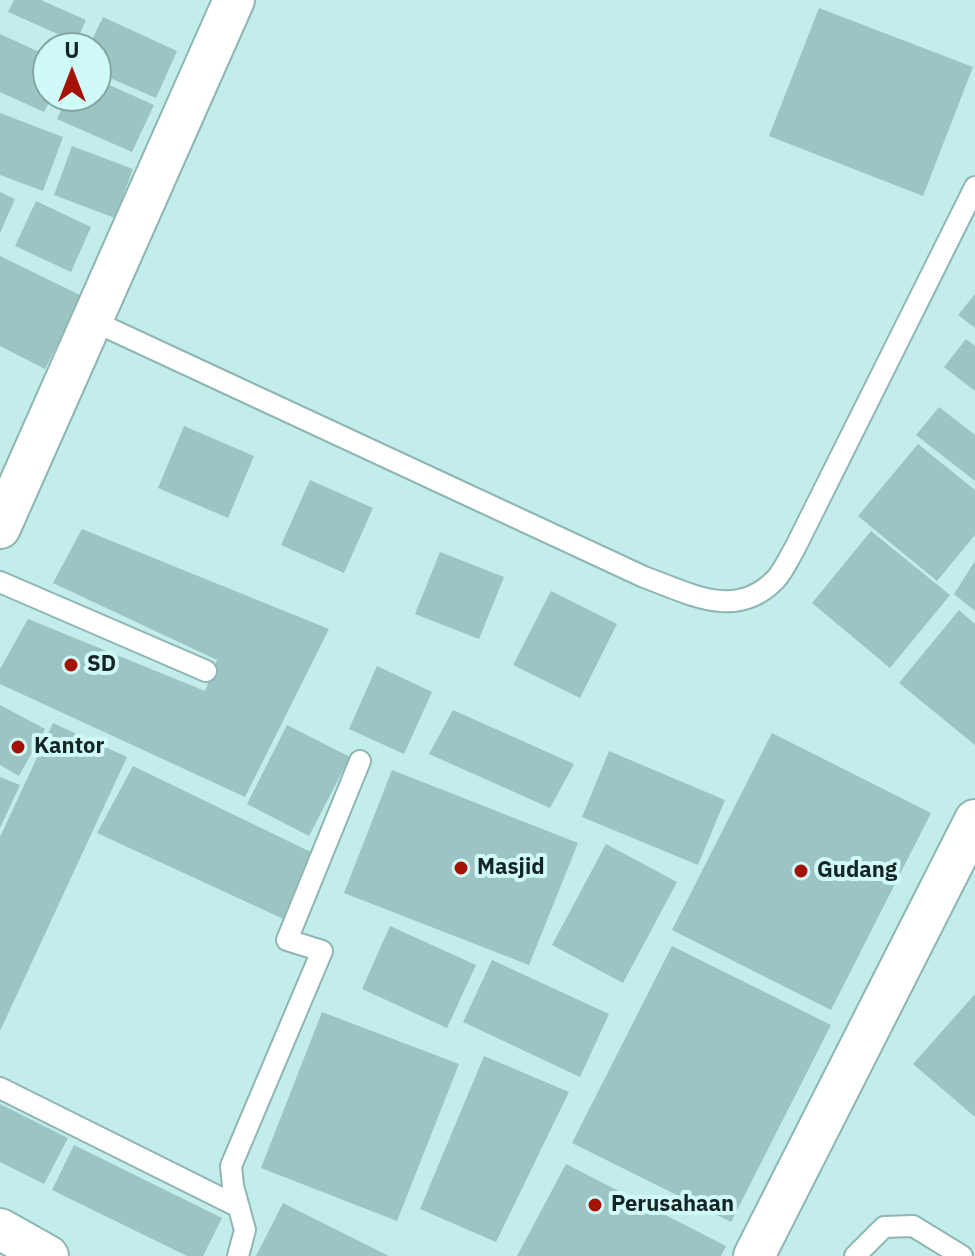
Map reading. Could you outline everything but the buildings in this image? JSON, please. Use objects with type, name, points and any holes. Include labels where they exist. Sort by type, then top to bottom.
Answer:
[{"type":"street","points":[[0,528],[234,0]]},
{"type":"street","points":[[754,1256],[975,820]]},
{"type":"street","points":[[0,1229],[48,1256]]},
{"type":"lane","points":[[91,320],[644,577],[713,601],[735,603],[755,597],[776,579],[795,548],[975,187]]},
{"type":"lane","points":[[0,582],[206,671]]},
{"type":"lane","points":[[238,1256],[245,1230],[231,1166],[322,951],[287,940],[360,761]]},
{"type":"lane","points":[[0,1088],[239,1207]]},
{"type":"lane","points":[[855,1256],[884,1227],[913,1226],[962,1256]]},
{"type":"place","name":"SD","points":[[71,665]]},
{"type":"place","name":"Kantor","points":[[18,747]]},
{"type":"place","name":"Masjid","points":[[461,868]]},
{"type":"place","name":"Gudang","points":[[801,871]]},
{"type":"place","name":"Perusahaan","points":[[595,1205]]}]
